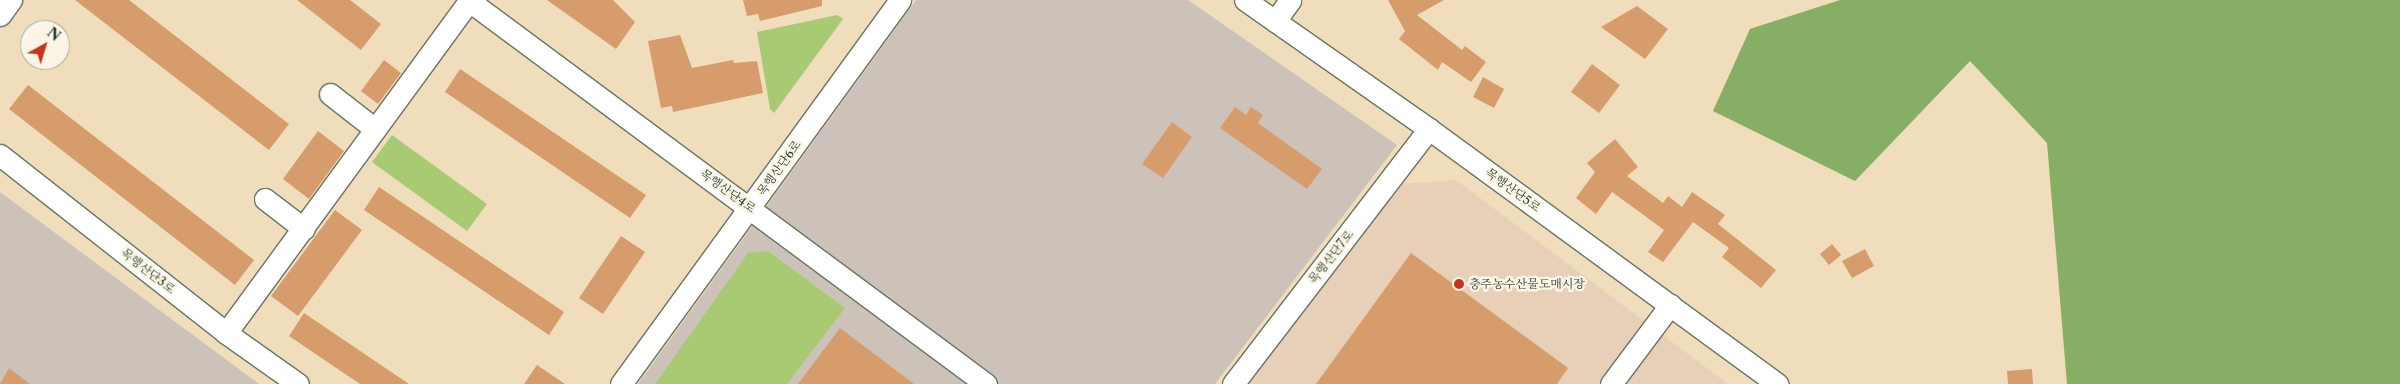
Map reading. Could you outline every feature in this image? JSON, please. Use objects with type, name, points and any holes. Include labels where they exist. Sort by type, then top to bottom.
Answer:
[{"type":"street","points":[[0,14],[11,0]]},
{"type":"street","points":[[226,333],[304,229],[469,0]]},
{"type":"street","name":"목행산단4로","points":[[469,0],[986,384]]},
{"type":"street","name":"목행산단6로","points":[[621,384],[900,0]]},
{"type":"street","name":"목행산단5로","points":[[1245,0],[1428,129],[1778,384]]},
{"type":"street","points":[[1275,21],[1290,0]]},
{"type":"street","points":[[330,94],[375,129]]},
{"type":"street","name":"목행산단7로","points":[[1233,384],[1428,129]]},
{"type":"street","name":"목행산단3로","points":[[0,155],[226,333],[298,384]]},
{"type":"street","points":[[265,199],[304,229]]},
{"type":"street","points":[[1611,384],[1670,305]]},
{"type":"shaded area","points":[[916,0],[1188,0],[1397,145],[1215,384],[638,384]]},
{"type":"shaded area","name":"충주농수산물도매시장","points":[[1456,180],[1728,384],[1248,384],[1401,184]]},
{"type":"shaded area","points":[[0,192],[259,384],[0,384]]},
{"type":"green space","points":[[1840,0],[2400,0],[2400,384],[2067,384],[2047,143],[1970,61],[1855,181],[1713,111],[1750,29]]},
{"type":"green space","points":[[837,15],[843,19],[774,113],[770,109],[757,32]]},
{"type":"green space","points":[[392,135],[487,204],[467,231],[372,162]]},
{"type":"green space","points":[[768,251],[845,308],[787,384],[655,384],[748,253]]},
{"type":"building","points":[[75,0],[129,0],[289,124],[269,150]]},
{"type":"building","points":[[297,0],[350,0],[381,24],[361,50]]},
{"type":"building","points":[[547,0],[613,0],[635,22],[616,49]]},
{"type":"building","points":[[743,0],[822,0],[822,6],[760,21],[758,14],[747,16]]},
{"type":"building","points":[[1388,0],[1444,0],[1417,15],[1462,50],[1465,46],[1486,62],[1471,82],[1442,62],[1438,70],[1399,39],[1405,31]]},
{"type":"building","points":[[1637,6],[1668,29],[1645,59],[1601,27]]},
{"type":"building","points":[[680,35],[692,68],[733,60],[734,63],[757,61],[763,93],[673,112],[672,106],[661,108],[648,41]]},
{"type":"building","points":[[384,60],[401,73],[378,104],[361,91]]},
{"type":"building","points":[[1592,64],[1620,85],[1599,113],[1571,92]]},
{"type":"building","points":[[460,69],[646,195],[630,218],[445,92]]},
{"type":"building","points":[[1483,77],[1504,89],[1494,108],[1473,97]]},
{"type":"building","points":[[28,85],[254,260],[235,285],[9,109]]},
{"type":"building","points":[[1235,107],[1246,115],[1251,107],[1263,115],[1258,123],[1322,169],[1307,189],[1220,128]]},
{"type":"building","points":[[1172,122],[1192,137],[1163,178],[1142,164]]},
{"type":"building","points":[[318,131],[344,151],[309,199],[283,179]]},
{"type":"building","points":[[1615,139],[1638,167],[1627,176],[1663,203],[1668,196],[1682,207],[1692,192],[1725,215],[1718,224],[1776,270],[1761,288],[1722,257],[1729,248],[1693,222],[1663,262],[1648,252],[1664,230],[1641,213],[1612,192],[1596,214],[1576,198],[1595,172],[1587,163]]},
{"type":"building","points":[[379,187],[564,312],[549,335],[364,210]]},
{"type":"building","points":[[335,210],[362,230],[298,316],[271,296]]},
{"type":"building","points":[[621,236],[645,252],[603,314],[579,298]]},
{"type":"building","points":[[1832,244],[1841,255],[1829,265],[1820,254]]},
{"type":"building","points":[[1865,249],[1874,266],[1852,278],[1842,261]]},
{"type":"building","points":[[1411,253],[1568,368],[1557,384],[1316,384]]},
{"type":"building","points":[[304,313],[409,384],[360,384],[289,336]]},
{"type":"building","points":[[840,328],[914,384],[798,384]]},
{"type":"building","points":[[537,365],[565,384],[524,384]]},
{"type":"building","points":[[9,368],[30,384],[0,384]]},
{"type":"building","points":[[2032,369],[2033,384],[2008,384],[2007,371]]},
{"type":"place","name":"충주농수산물도매시장","points":[[1459,284]]}]
